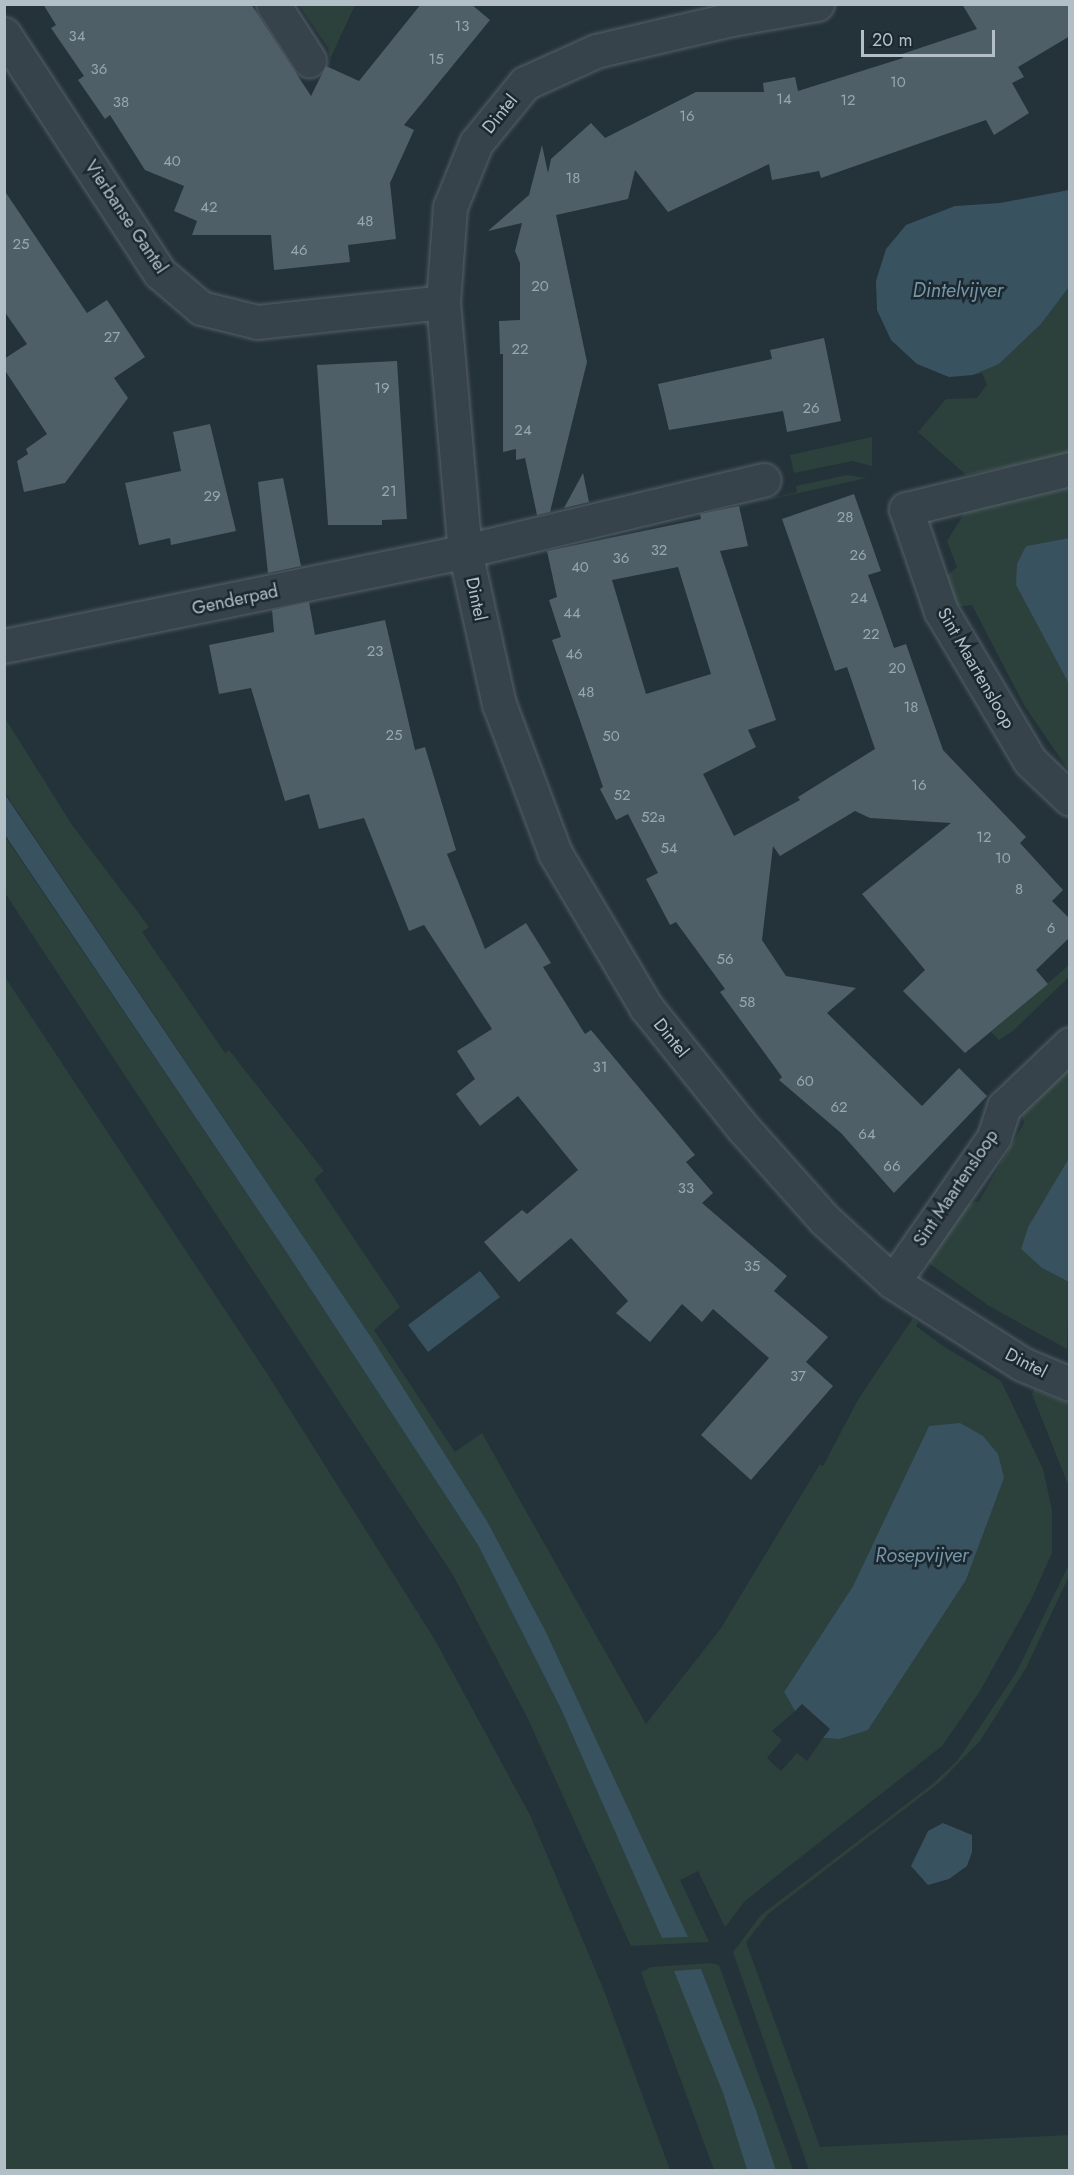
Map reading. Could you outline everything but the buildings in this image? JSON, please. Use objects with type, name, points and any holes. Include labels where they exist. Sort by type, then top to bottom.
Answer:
[{"type":"street","points":[[273,4],[309,60]]},
{"type":"street","name":"Dintel","points":[[817,4],[731,12],[596,51],[525,82],[476,143],[450,207],[443,302],[465,551],[499,704],[555,852],[646,1007],[743,1128],[825,1220],[893,1282],[1022,1364],[1070,1384]]},
{"type":"street","name":"Vierbanse Gantel","points":[[4,34],[160,273],[201,308],[257,322],[443,302]]},
{"type":"street","name":"Sint Maartensloop","points":[[1070,469],[906,509],[941,611],[1030,761],[1070,799]]},
{"type":"street","name":"Dintel","points":[[465,551],[764,480]]},
{"type":"street","name":"Genderpad","points":[[4,646],[465,551]]},
{"type":"street","name":"Sint Maartensloop","points":[[893,1282],[994,1137],[1004,1107],[1070,1044]]},
{"type":"green space","points":[[299,5],[355,5],[330,59],[328,48]]},
{"type":"green space","points":[[1069,287],[1069,454],[966,475],[918,432],[946,399],[977,398],[987,385],[982,373],[973,375],[999,364],[1041,324]]},
{"type":"green space","points":[[872,437],[872,466],[852,461],[794,473],[790,455]]},
{"type":"green space","points":[[847,475],[867,478],[739,506],[797,492],[796,486]]},
{"type":"green space","points":[[1069,488],[1069,538],[1026,546],[1016,585],[1069,684],[1069,771],[1024,705],[972,605],[957,607],[945,577],[957,567],[947,541],[967,509]]},
{"type":"green space","points":[[5,718],[72,825],[149,927],[142,932],[225,1053],[229,1050],[324,1171],[314,1179],[400,1307],[374,1330],[455,1452],[482,1433],[646,1724],[721,1628],[820,1464],[823,1466],[859,1398],[913,1318],[918,1323],[916,1326],[943,1346],[1001,1381],[1043,1469],[1052,1510],[1052,1553],[1031,1600],[980,1691],[942,1746],[745,1901],[725,1927],[698,1871],[680,1880],[709,1942],[631,1946],[528,1719],[453,1575],[5,893],[4,835],[285,1250],[478,1545],[561,1709],[663,1938],[687,1937],[546,1632],[487,1521],[373,1340],[5,793]],"holes":[[[929,1426],[1004,1478],[966,1580],[868,1730],[832,1739],[823,1738],[807,1761],[797,1753],[781,1771],[767,1758],[782,1740],[772,1731],[795,1711],[784,1692],[853,1586]]]},
{"type":"green space","points":[[1069,965],[1069,977],[1013,1031],[999,1040],[991,1032]]},
{"type":"green space","points":[[5,977],[268,1375],[435,1640],[531,1817],[603,1988],[670,2170],[5,2170]]},
{"type":"green space","points":[[1069,1067],[1069,1158],[1028,1227],[1021,1249],[1042,1268],[1069,1282],[1067,1349],[989,1306],[930,1264],[929,1256],[954,1208],[979,1201],[1024,1123],[1021,1112]]},
{"type":"green space","points":[[1034,1389],[1069,1404],[1069,1487],[1032,1394]]},
{"type":"green space","points":[[1069,1564],[1069,1576],[1026,1668],[980,1741],[940,1782],[768,1914],[746,1942],[820,2147],[1069,2135],[1069,2170],[809,2170],[733,1952],[761,1915],[930,1786],[957,1761],[1016,1673]]},
{"type":"green space","points":[[711,1963],[719,1965],[793,2170],[776,2170],[757,2113],[675,1971],[723,2093],[747,2170],[714,2170],[641,1972],[652,1967]]},
{"type":"water","name":"Dintelvijver","points":[[1069,190],[1069,287],[1041,324],[999,364],[973,375],[949,377],[917,364],[891,340],[877,310],[876,281],[886,249],[906,225],[955,206],[1000,203]]},
{"type":"water","points":[[1070,538],[1069,684],[1016,585],[1017,564],[1026,546]]},
{"type":"water","points":[[4,793],[373,1340],[487,1521],[546,1632],[688,1937],[662,1938],[561,1709],[478,1545],[285,1250],[5,835]]},
{"type":"water","points":[[1069,1158],[1069,1282],[1042,1268],[1021,1249],[1028,1227]]},
{"type":"water","points":[[480,1271],[500,1297],[428,1352],[408,1325]]},
{"type":"water","name":"Rosepvijver","points":[[960,1423],[983,1436],[998,1454],[1004,1478],[966,1580],[868,1730],[839,1739],[823,1738],[830,1729],[802,1704],[795,1711],[784,1692],[853,1586],[929,1426]]},
{"type":"water","points":[[943,1823],[972,1835],[972,1852],[967,1866],[949,1879],[928,1885],[911,1866],[928,1831]]},
{"type":"water","points":[[701,1969],[757,2113],[776,2170],[747,2170],[723,2093],[674,1971]]}]
